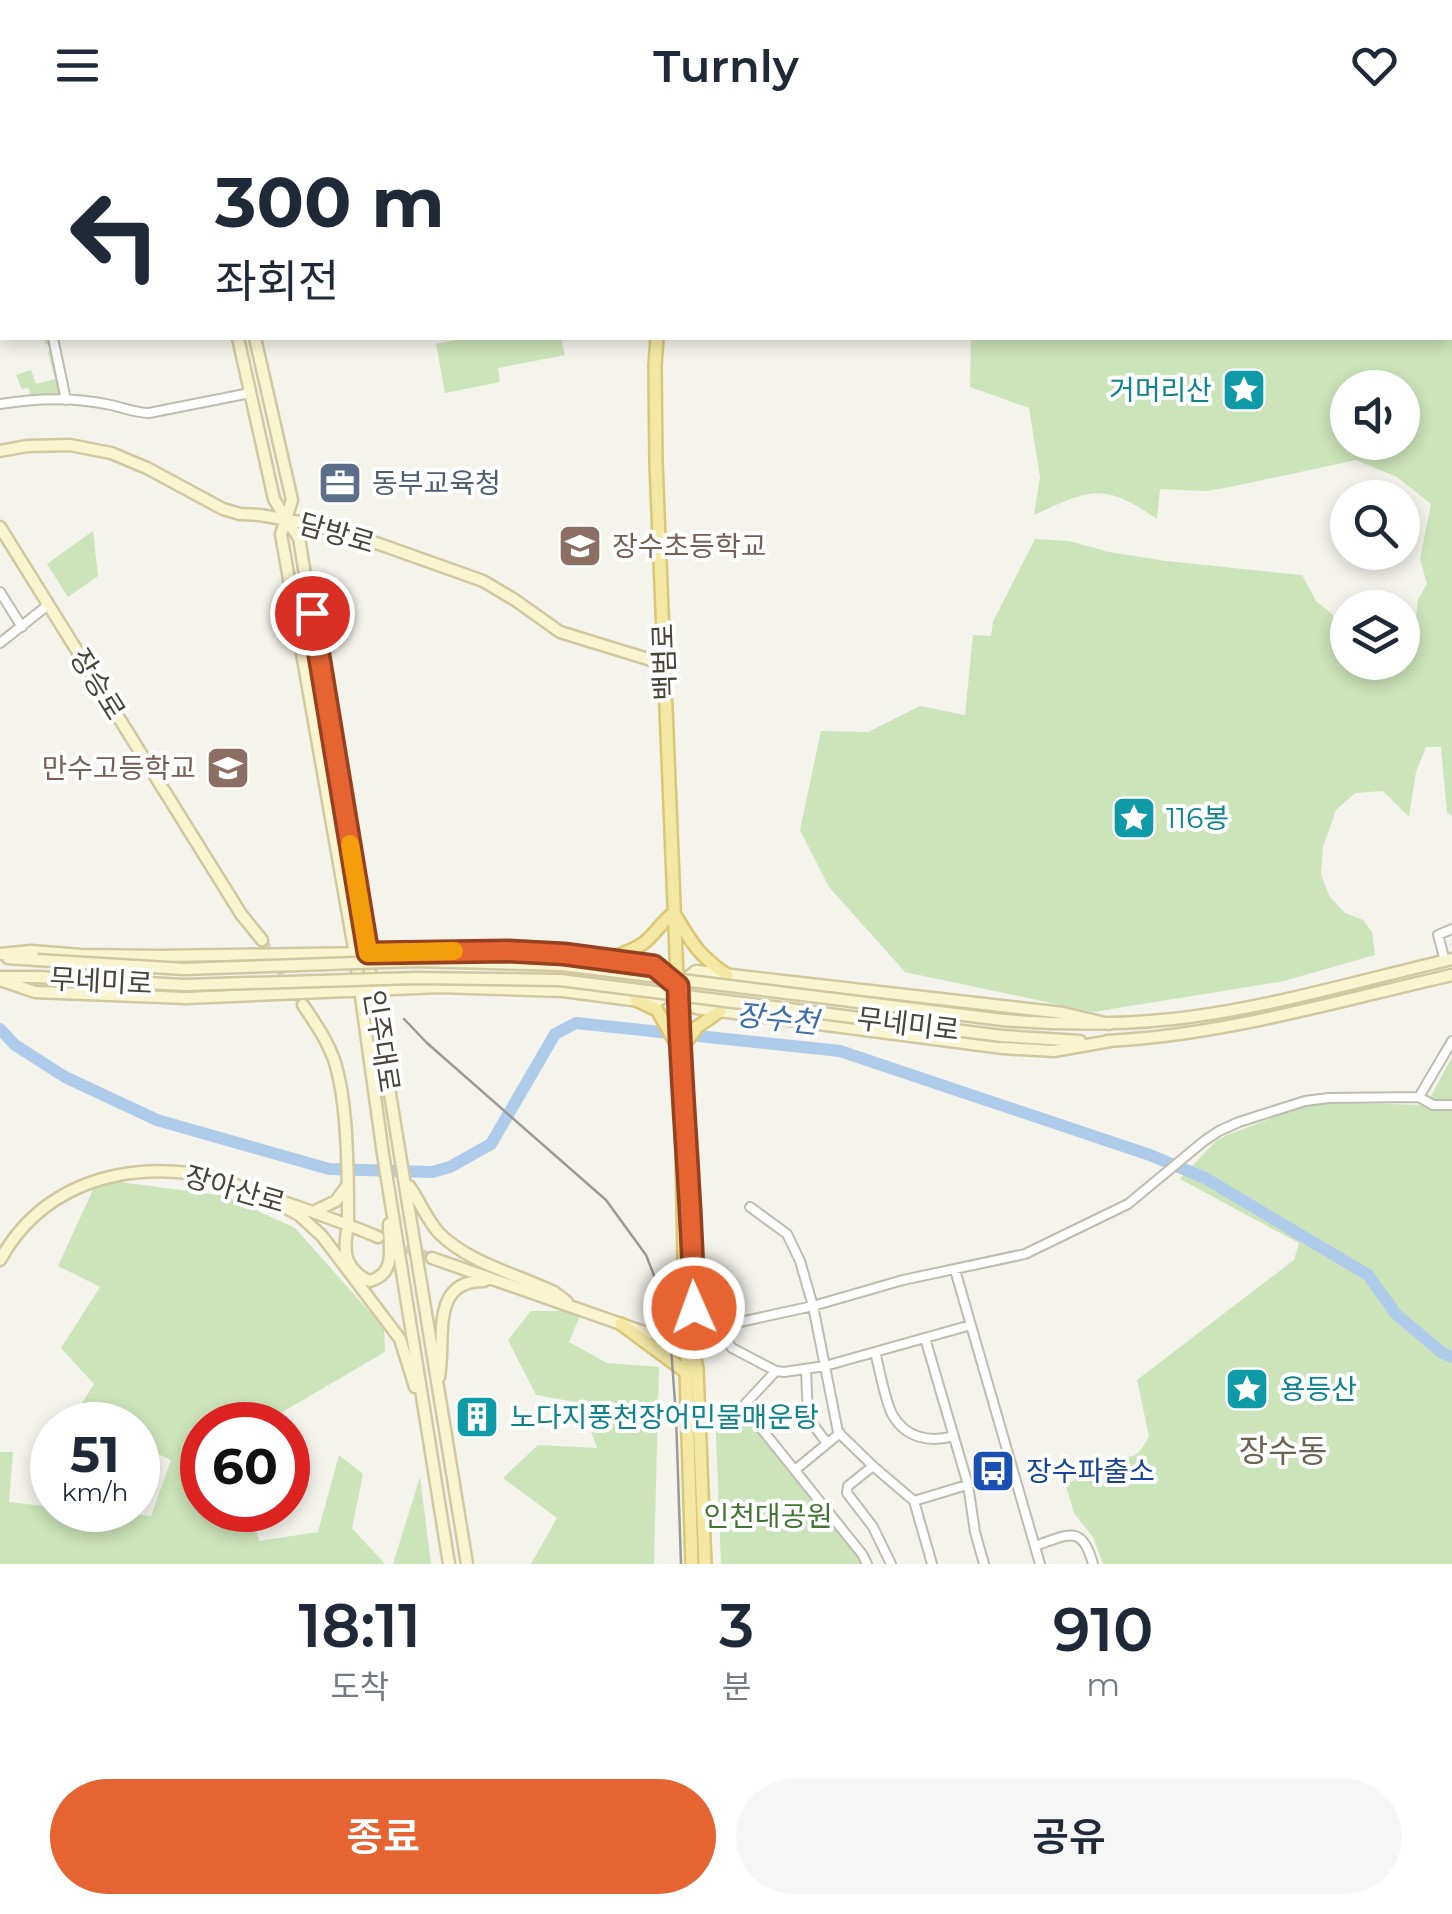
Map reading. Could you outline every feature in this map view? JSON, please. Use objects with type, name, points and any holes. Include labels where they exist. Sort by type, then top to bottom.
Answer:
[{"type":"main road","name":"인주대로","points":[[238,340],[274,499],[299,538],[405,1181]]},
{"type":"main road","name":"인주대로","points":[[255,340],[292,500],[282,534],[354,954],[388,1182]]},
{"type":"main road","name":"백범로","points":[[657,340],[656,462],[680,1055]]},
{"type":"main road","name":"담방로","points":[[0,451],[48,444],[91,448],[148,468],[223,509],[286,518],[382,545],[483,582],[560,632],[664,664]]},
{"type":"main road","name":"장승로","points":[[0,527],[241,914],[262,940]]},
{"type":"main road","points":[[606,960],[648,940],[662,921],[674,913],[696,950],[727,974]]},
{"type":"main road","points":[[0,956],[31,951],[158,956],[508,951],[654,966],[696,1008],[714,1014],[1003,1048],[1054,1050],[1110,1041]]},
{"type":"main road","name":"무네미로","points":[[0,956],[138,968],[415,961],[562,965],[1056,1025],[1174,1019],[1445,958]]},
{"type":"main road","points":[[0,978],[34,992],[186,998],[439,987],[562,991],[656,1003],[696,971],[1063,1013],[1109,1024]]},
{"type":"main road","name":"무네미로","points":[[0,978],[184,985],[454,978],[560,980],[1002,1036],[1110,1041],[1236,1026],[1452,977]]},
{"type":"main road","points":[[636,1000],[657,1010],[680,1055],[694,1308],[686,1372],[692,1564]]},
{"type":"main road","points":[[303,1006],[329,1047],[338,1071],[348,1260],[370,1282],[387,1272],[390,1262],[388,1182]]},
{"type":"main road","points":[[705,1564],[697,1369],[684,1309],[680,1055],[697,1027],[714,1014]]},
{"type":"main road","name":"장아산로","points":[[0,1260],[27,1223],[49,1204],[98,1179],[130,1172],[193,1173],[378,1237]]},
{"type":"main road","points":[[405,1181],[431,1224],[452,1244],[554,1292],[576,1309]]},
{"type":"main road","points":[[405,1181],[466,1564]]},
{"type":"main road","points":[[313,1212],[336,1200],[346,1182]]},
{"type":"main road","points":[[388,1182],[449,1564]]},
{"type":"main road","points":[[261,1194],[299,1215],[322,1236],[400,1339],[431,1450]]},
{"type":"main road","points":[[432,1258],[656,1334],[690,1333]]},
{"type":"main road","points":[[438,1383],[447,1300],[465,1283],[497,1282]]},
{"type":"main road","points":[[694,1308],[723,1326]]},
{"type":"main road","points":[[622,1324],[686,1372]]},
{"type":"street","points":[[53,340],[66,400]]},
{"type":"street","points":[[0,404],[66,400],[150,413],[250,393]]},
{"type":"street","points":[[0,592],[22,627]]},
{"type":"street","points":[[0,643],[48,605]]},
{"type":"street","points":[[1445,958],[1438,935],[1452,929]]},
{"type":"street","points":[[1419,1097],[1452,1041]]},
{"type":"street","points":[[690,1333],[1025,1254],[1128,1204],[1220,1131],[1305,1100],[1419,1097],[1433,1105],[1452,1105]]},
{"type":"street","points":[[750,1207],[787,1234],[800,1261],[840,1433],[914,1501],[932,1564]]},
{"type":"street","points":[[955,1270],[1040,1564]]},
{"type":"street","points":[[723,1326],[732,1348],[784,1372],[825,1366],[971,1325]]},
{"type":"street","points":[[925,1338],[968,1485],[984,1564]]},
{"type":"street","points":[[875,1352],[892,1414],[913,1435],[925,1440],[954,1436]]},
{"type":"street","points":[[806,1369],[808,1418],[827,1443]]},
{"type":"street","points":[[776,1371],[745,1404],[748,1412],[867,1564]]},
{"type":"street","points":[[795,1470],[840,1433]]},
{"type":"street","points":[[873,1466],[848,1486],[847,1494],[873,1527],[890,1564]]},
{"type":"street","points":[[914,1501],[1013,1471]]},
{"type":"street","points":[[1035,1546],[1070,1534],[1080,1537],[1088,1544],[1094,1564]]},
{"type":"green space","points":[[51,340],[65,396],[30,399],[29,388],[22,389],[16,375],[31,370],[36,384],[55,379],[50,347],[45,343]]},
{"type":"green space","points":[[455,340],[561,340],[565,355],[498,368],[500,382],[445,393],[436,344]]},
{"type":"green space","points":[[971,340],[1452,340],[1452,816],[1447,813],[1441,747],[1426,747],[1416,772],[1409,817],[1383,791],[1355,793],[1336,810],[1323,847],[1321,875],[1330,897],[1345,913],[1363,920],[1372,932],[1375,955],[1284,981],[1093,1012],[905,972],[829,887],[800,830],[821,731],[868,732],[920,706],[965,715],[973,635],[991,636],[993,622],[1035,539],[1069,541],[1166,561],[1302,575],[1316,601],[1330,612],[1330,680],[1420,680],[1420,596],[1427,584],[1420,559],[1431,504],[1420,495],[1420,480],[1401,480],[1356,460],[1206,491],[1160,489],[1157,519],[1123,499],[1097,493],[1070,499],[1034,515],[1040,477],[1029,408],[970,387]]},
{"type":"green space","points":[[93,531],[98,576],[68,597],[47,564]]},
{"type":"green space","points":[[1452,1057],[1452,1564],[1103,1564],[1093,1537],[1074,1513],[1066,1486],[1098,1463],[1140,1451],[1149,1436],[1137,1380],[1294,1260],[1299,1243],[1180,1179],[1216,1141],[1314,1102],[1426,1105]]},
{"type":"green space","points":[[98,1179],[225,1196],[295,1228],[384,1328],[385,1352],[299,1402],[180,1402],[180,1532],[257,1532],[259,1541],[318,1532],[339,1455],[363,1474],[352,1528],[385,1564],[0,1564],[0,1452],[13,1452],[9,1502],[30,1504],[30,1532],[160,1532],[160,1491],[171,1460],[160,1455],[160,1402],[83,1402],[94,1384],[61,1348],[100,1287],[58,1266]]},
{"type":"green space","points":[[531,1311],[582,1311],[569,1342],[607,1363],[659,1367],[654,1564],[531,1564],[557,1518],[503,1478],[538,1445],[597,1448],[581,1403],[536,1395],[508,1340]]},
{"type":"green space","name":"인천대공원","points":[[742,1408],[863,1564],[721,1564],[715,1409]]},
{"type":"green space","points":[[420,1477],[431,1564],[393,1564]]},
{"type":"waterway","name":"장수천","points":[[0,1029],[15,1045],[65,1077],[157,1120],[329,1169],[432,1172],[450,1167],[491,1144],[555,1034],[576,1023],[840,1051],[1150,1155],[1205,1178],[1368,1275],[1396,1314],[1452,1357]]},
{"type":"tunnel","points":[[262,940],[303,1005]]},
{"type":"tunnel","points":[[378,1237],[432,1258]]},
{"type":"tram line","points":[[404,1019],[606,1200],[646,1255],[664,1301],[670,1334],[681,1564]]},
{"type":"slow traffic","points":[[350,844],[368,953],[454,951]]},
{"type":"place","name":"거머리산","points":[[1244,390]]},
{"type":"place","name":"동부교육청","points":[[340,483]]},
{"type":"place","name":"장수초등학교","points":[[580,546]]},
{"type":"place","name":"만수고등학교","points":[[228,768]]},
{"type":"place","name":"116봉","points":[[1134,818]]},
{"type":"place","name":"용등산","points":[[1247,1389]]},
{"type":"place","name":"노다지풍천장어민물매운탕","points":[[477,1417]]},
{"type":"place","name":"장수파출소","points":[[993,1471]]},
{"type":"district","name":"장수동","points":[[1283,1451]]},
{"type":"route","points":[[312,613],[368,953],[564,954],[654,966],[678,986],[694,1308]]}]
